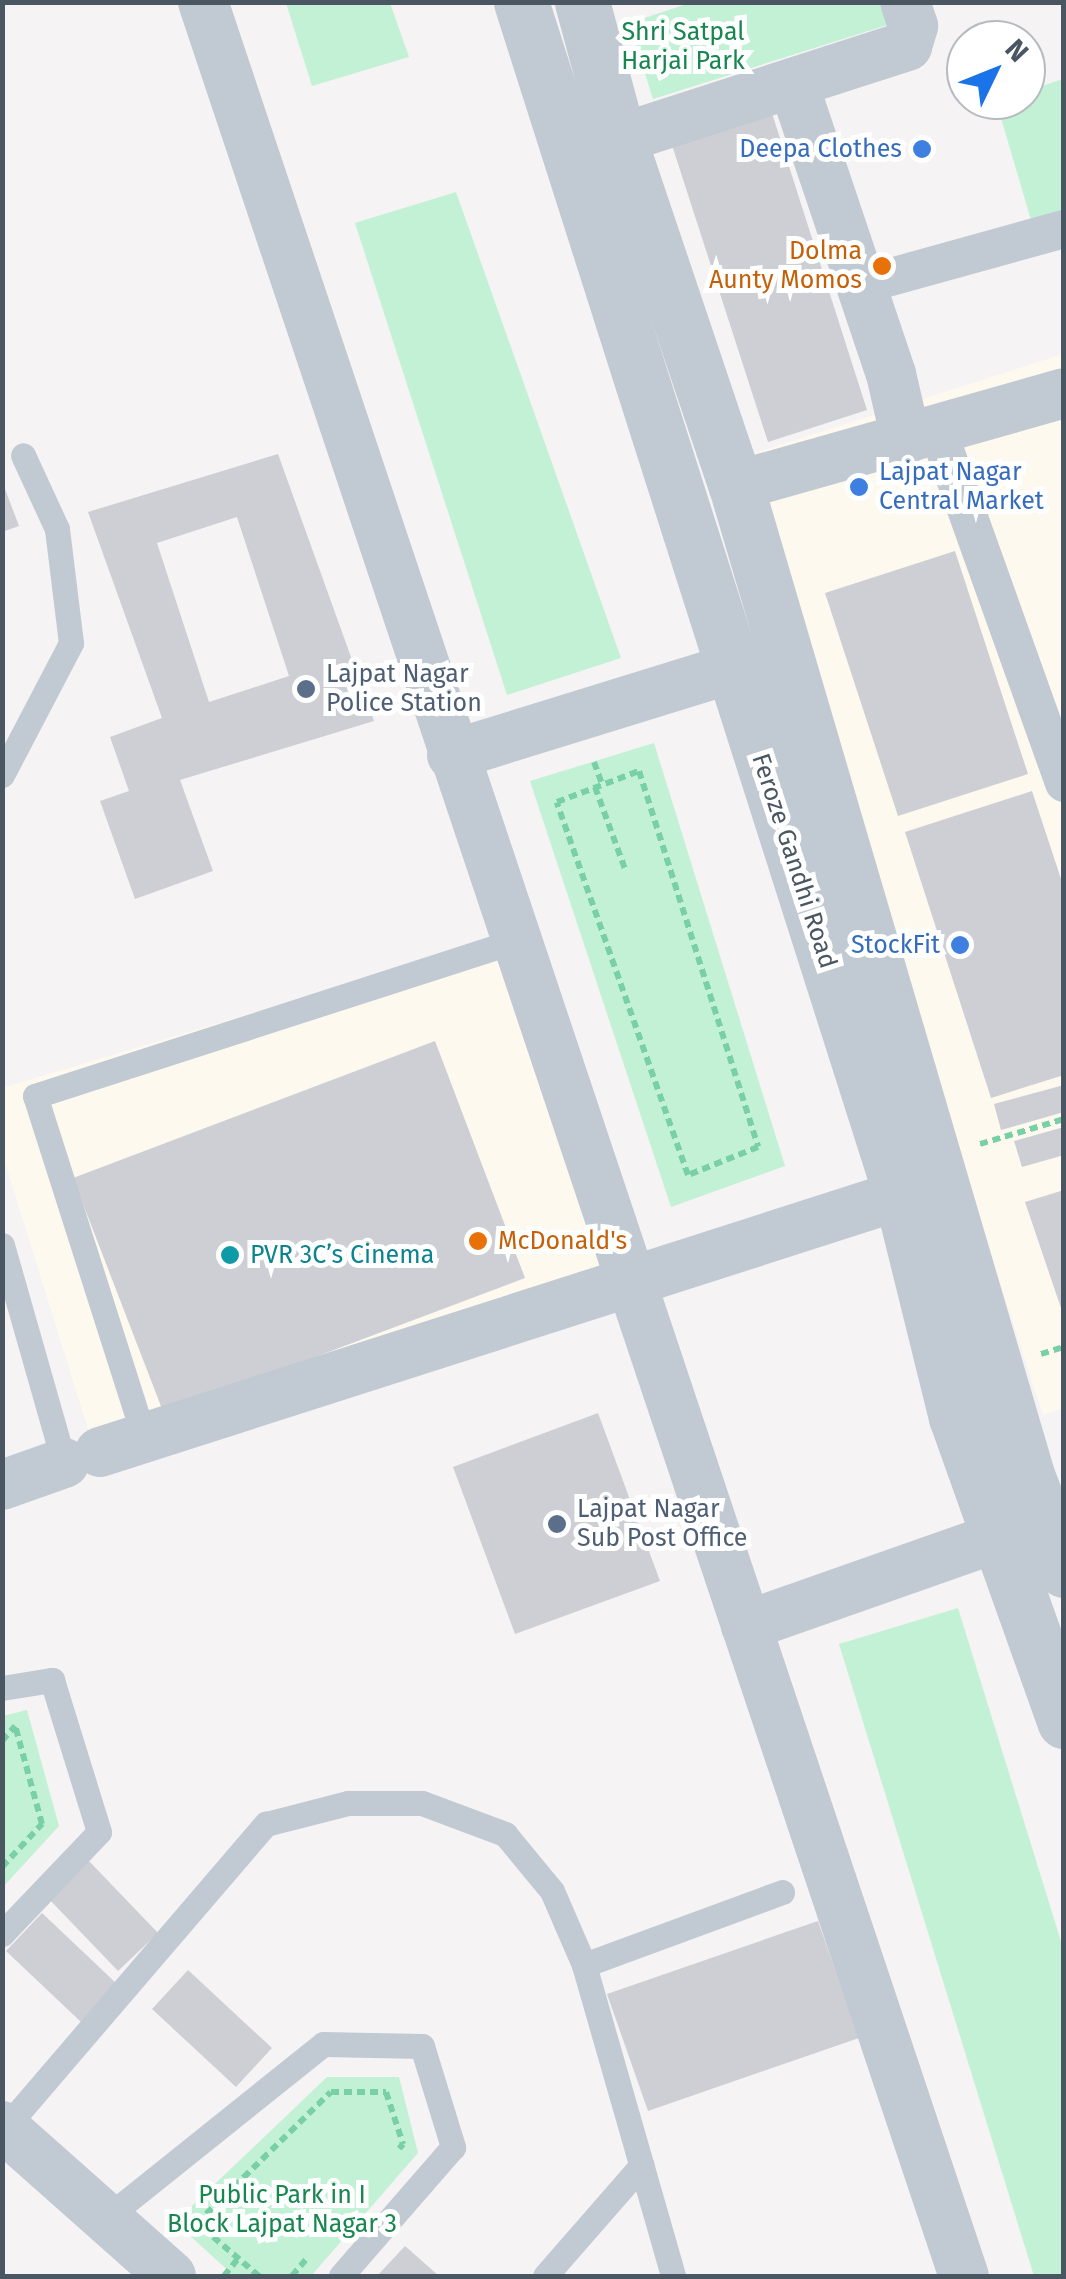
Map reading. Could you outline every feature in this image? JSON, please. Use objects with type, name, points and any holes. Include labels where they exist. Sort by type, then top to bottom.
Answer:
[{"type":"street","points":[[204,2],[452,755],[964,2276]]},
{"type":"street","name":"Feroze Gandhi Road","points":[[521,2],[733,668],[918,1176],[1046,1472],[1064,1570]]},
{"type":"street","name":"Feroze Gandhi Road","points":[[582,2],[618,139],[736,486],[918,1176],[956,1417],[1064,1721]]},
{"type":"street","points":[[618,139],[907,46],[913,26],[905,2]]},
{"type":"street","points":[[792,83],[862,285],[1064,783]]},
{"type":"street","points":[[862,285],[1064,229]]},
{"type":"street","points":[[736,486],[1064,392]]},
{"type":"street","points":[[452,755],[733,668]]},
{"type":"street","points":[[2,1485],[629,1279],[918,1176]]},
{"type":"street","points":[[746,1626],[996,1538]]},
{"type":"street","points":[[4,2127],[171,2276]]},
{"type":"lane","points":[[2,776],[72,643],[57,529],[23,455]]},
{"type":"lane","points":[[102,1451],[36,1096],[515,941]]},
{"type":"lane","points":[[2,1245],[102,1451]]},
{"type":"lane","points":[[2,1688],[52,1680],[99,1832],[2,1934]]},
{"type":"lane","points":[[4,2127],[266,1824],[348,1803],[422,1803],[505,1834],[552,1891],[584,1965],[673,2276]]},
{"type":"lane","points":[[584,1965],[782,1892]]},
{"type":"lane","points":[[106,2218],[324,2044],[422,2046],[453,2147],[341,2276]]},
{"type":"lane","points":[[545,2276],[642,2165]]},
{"type":"path","points":[[639,771],[758,1147],[688,1175],[556,802],[595,787],[639,771]]},
{"type":"path","points":[[595,787],[625,869]]},
{"type":"path","points":[[918,1176],[1064,1119]]},
{"type":"path","points":[[2,1741],[15,1725],[42,1824],[2,1866]]},
{"type":"path","points":[[259,2276],[197,2224],[331,2092],[386,2092],[403,2144],[391,2159]]},
{"type":"path","points":[[292,2276],[317,2247]]},
{"type":"path","points":[[224,2276],[238,2260]]},
{"type":"shaded area","points":[[1063,354],[1063,1408],[1043,1415],[733,460]]},
{"type":"shaded area","points":[[516,934],[624,1290],[97,1458],[3,1156],[2,1088]]},
{"type":"green space","name":"Shri Satpal Harjai Park","points":[[693,2],[894,3],[900,21],[653,99],[629,23]]},
{"type":"green space","points":[[286,3],[390,3],[409,57],[312,86]]},
{"type":"green space","points":[[1063,79],[1063,215],[1033,227],[1002,120],[1046,120],[1046,85]]},
{"type":"green space","points":[[456,192],[621,658],[507,695],[355,223]]},
{"type":"green space","points":[[654,743],[785,1166],[671,1207],[530,781]]},
{"type":"green space","points":[[958,1608],[1063,1948],[1063,2276],[1034,2276],[839,1644]]},
{"type":"green space","points":[[27,1710],[59,1826],[3,1887],[3,1716]]},
{"type":"green space","name":"Public Park in I Block Lajpat Nagar 3","points":[[327,2077],[399,2077],[418,2153],[311,2276],[234,2276],[175,2222]]},
{"type":"building","points":[[770,107],[867,410],[768,442],[670,139]]},
{"type":"building","name":"Lajpat Nagar Police Station","points":[[278,454],[374,721],[180,780],[213,871],[135,899],[100,801],[129,791],[110,737],[162,718],[88,512]],"holes":[[[237,517],[289,676],[209,702],[157,543]]]},
{"type":"building","points":[[2,481],[19,526],[2,532]]},
{"type":"building","points":[[955,551],[1028,774],[898,816],[825,593]]},
{"type":"building","points":[[1032,791],[1064,888],[1064,1075],[991,1098],[905,832]]},
{"type":"building","points":[[435,1041],[525,1278],[164,1414],[73,1178]]},
{"type":"building","points":[[1064,1085],[1064,1112],[1001,1130],[994,1104]]},
{"type":"building","points":[[1064,1127],[1064,1155],[1022,1167],[1014,1141]]},
{"type":"building","points":[[1064,1190],[1064,1314],[1063,1314],[1025,1202]]},
{"type":"building","name":"Lajpat Nagar Sub Post Office","points":[[598,1413],[660,1581],[515,1634],[453,1467]]},
{"type":"building","points":[[88,1860],[158,1933],[118,1971],[49,1899]]},
{"type":"building","points":[[42,1913],[117,1984],[81,2022],[6,1951]]},
{"type":"building","points":[[818,1921],[859,2038],[648,2111],[607,1994]]},
{"type":"building","points":[[188,1970],[272,2048],[236,2087],[152,2009]]},
{"type":"building","points":[[405,2246],[439,2276],[377,2276]]},
{"type":"place","name":"Deepa Clothes","points":[[922,149]]},
{"type":"place","name":"Dolma Aunty Momos","points":[[882,266]]},
{"type":"place","name":"Lajpat Nagar Central Market","points":[[859,487]]},
{"type":"place","name":"Lajpat Nagar Police Station","points":[[306,689]]},
{"type":"place","name":"StockFit","points":[[960,945]]},
{"type":"place","name":"McDonald's","points":[[478,1241]]},
{"type":"place","name":"PVR 3C’s Cinema","points":[[230,1255]]},
{"type":"place","name":"Lajpat Nagar Sub Post Office","points":[[557,1524]]}]
